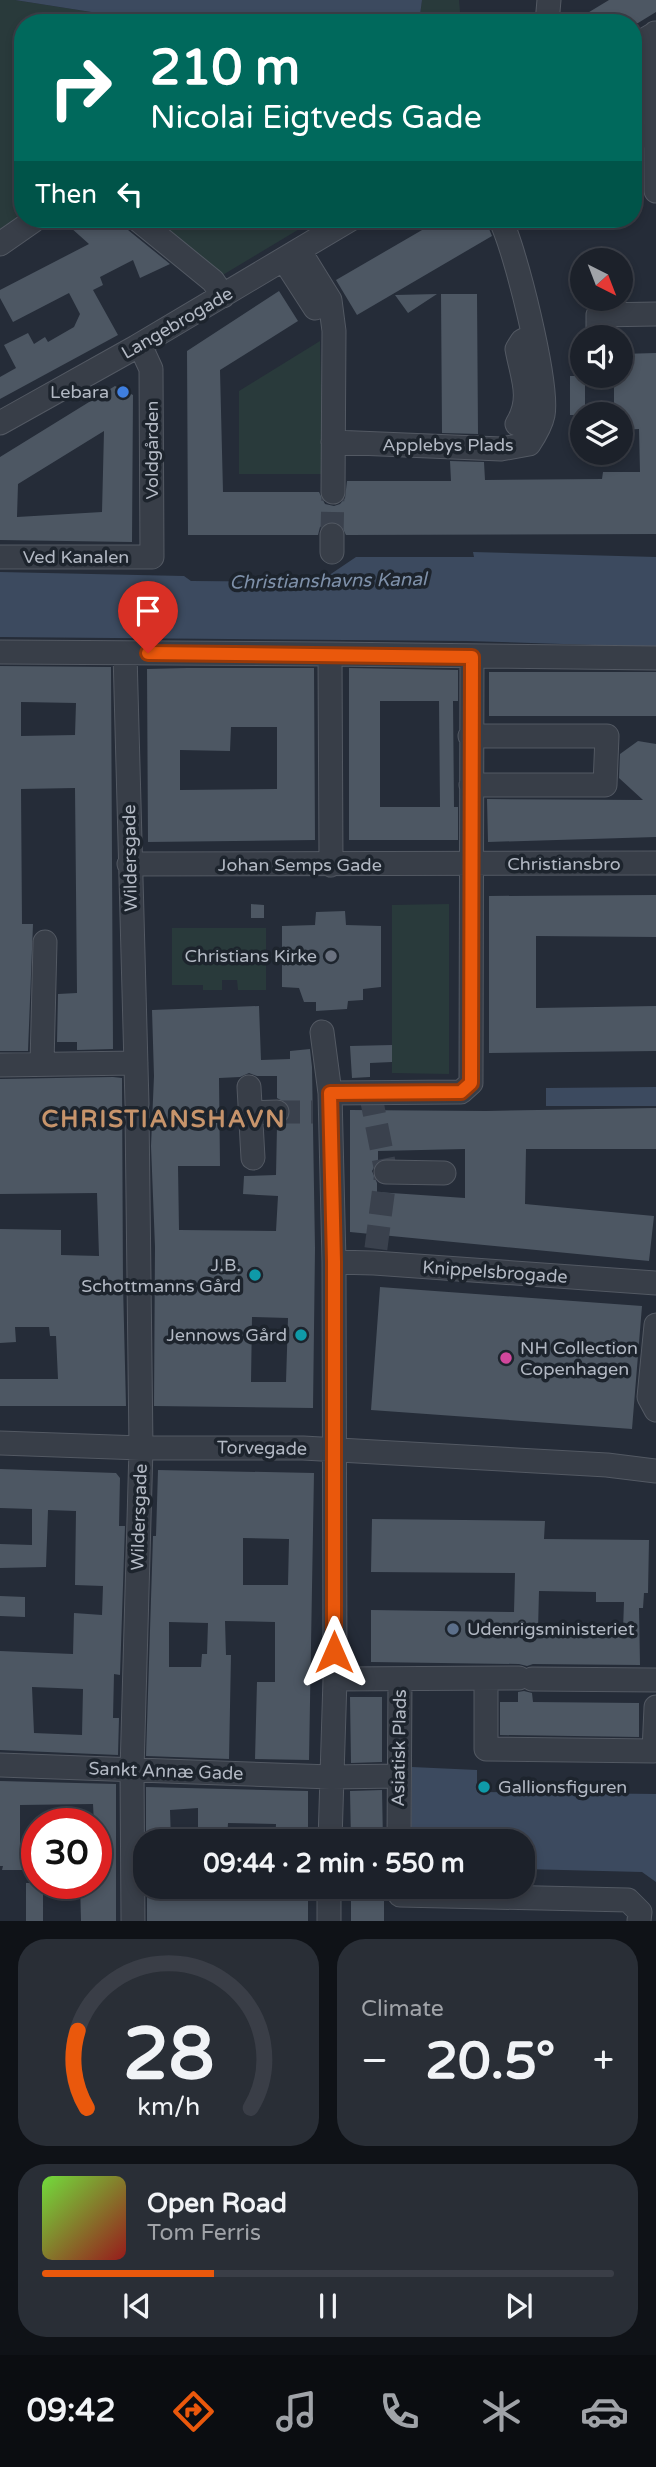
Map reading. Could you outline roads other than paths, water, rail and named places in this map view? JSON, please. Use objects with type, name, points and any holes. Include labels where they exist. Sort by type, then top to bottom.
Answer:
[{"type":"street","points":[[656,33],[656,191]]},
{"type":"street","points":[[0,244],[23,228]]},
{"type":"street","points":[[149,228],[212,281],[223,296]]},
{"type":"street","name":"Langebrogade","points":[[0,423],[140,345],[336,228]]},
{"type":"street","name":"Applebys Plads","points":[[333,442],[501,449],[529,444],[543,414],[542,375],[514,254],[504,228]]},
{"type":"street","points":[[292,255],[315,308]]},
{"type":"street","points":[[292,255],[330,300],[334,331],[333,492]]},
{"type":"street","points":[[598,325],[598,315],[656,314]]},
{"type":"street","points":[[517,424],[526,411],[526,392],[517,349],[522,341],[532,336]]},
{"type":"street","name":"Voldgården","points":[[140,345],[151,369],[152,558]]},
{"type":"street","name":"Ved Kanalen","points":[[0,556],[152,558]]},
{"type":"street","points":[[0,652],[656,659]]},
{"type":"street","name":"Wildersgade","points":[[125,653],[137,1108],[141,1448],[132,1771],[133,1921]]},
{"type":"street","points":[[330,654],[331,865]]},
{"type":"street","points":[[324,1106],[461,1092],[471,1083],[472,657]]},
{"type":"street","points":[[470,736],[607,736],[605,785],[471,785]]},
{"type":"street","name":"Christiansbro","points":[[471,864],[656,863]]},
{"type":"street","name":"Johan Semps Gade","points":[[129,864],[471,864]]},
{"type":"street","points":[[42,1064],[45,942]]},
{"type":"street","points":[[323,1032],[324,1106],[334,1262],[335,1679],[330,1829]]},
{"type":"street","points":[[0,1065],[136,1063]]},
{"type":"street","points":[[249,1087],[253,1158]]},
{"type":"street","points":[[250,1113],[277,1112]]},
{"type":"street","points":[[386,1172],[444,1173]]},
{"type":"street","name":"Knippelsbrogade","points":[[334,1262],[656,1283]]},
{"type":"street","points":[[656,1325],[649,1397],[656,1410]]},
{"type":"street","name":"Torvegade","points":[[0,1443],[141,1448],[303,1448],[607,1465],[656,1471]]},
{"type":"street","name":"Asiatisk Plads","points":[[335,1679],[400,1679],[399,1829]]},
{"type":"street","points":[[400,1679],[656,1680]]},
{"type":"street","points":[[486,1679],[485,1749],[654,1751],[656,1707]]},
{"type":"street","name":"Sankt Annæ Gade","points":[[0,1765],[331,1777],[398,1776]]},
{"type":"street","points":[[535,1898],[628,1900],[640,1912],[639,1921]]},
{"type":"street","points":[[329,1921],[330,1899]]},
{"type":"water","points":[[15,0],[422,0],[420,14],[104,14]]},
{"type":"water","name":"Christianshavns Kanal","points":[[473,552],[656,557],[656,647],[467,641],[0,637],[0,572],[184,576],[191,581],[319,582],[356,557],[474,557]]},
{"type":"water","points":[[656,1087],[656,1106],[546,1106],[546,1088]]},
{"type":"water","points":[[412,1767],[477,1770],[477,1792],[656,1794],[656,1882],[642,1872],[535,1869],[535,1829],[411,1829]]},
{"type":"tunnel","points":[[332,535],[333,492]]},
{"type":"tunnel","points":[[370,1092],[386,1172],[374,1263]]},
{"type":"tunnel","points":[[277,1112],[313,1112]]},
{"type":"place","name":"Lebara","points":[[123,392]]},
{"type":"place","name":"Christians Kirke","points":[[331,956]]},
{"type":"place","name":"J.B. Schottmanns Gård","points":[[255,1275]]},
{"type":"place","name":"Jennows Gård","points":[[301,1335]]},
{"type":"place","name":"NH Collection Copenhagen","points":[[506,1358]]},
{"type":"place","name":"Udenrigsministeriet","points":[[453,1629]]},
{"type":"place","name":"Gallionsfiguren","points":[[484,1787]]},
{"type":"district","name":"CHRISTIANSHAVN","points":[[164,1119]]}]
